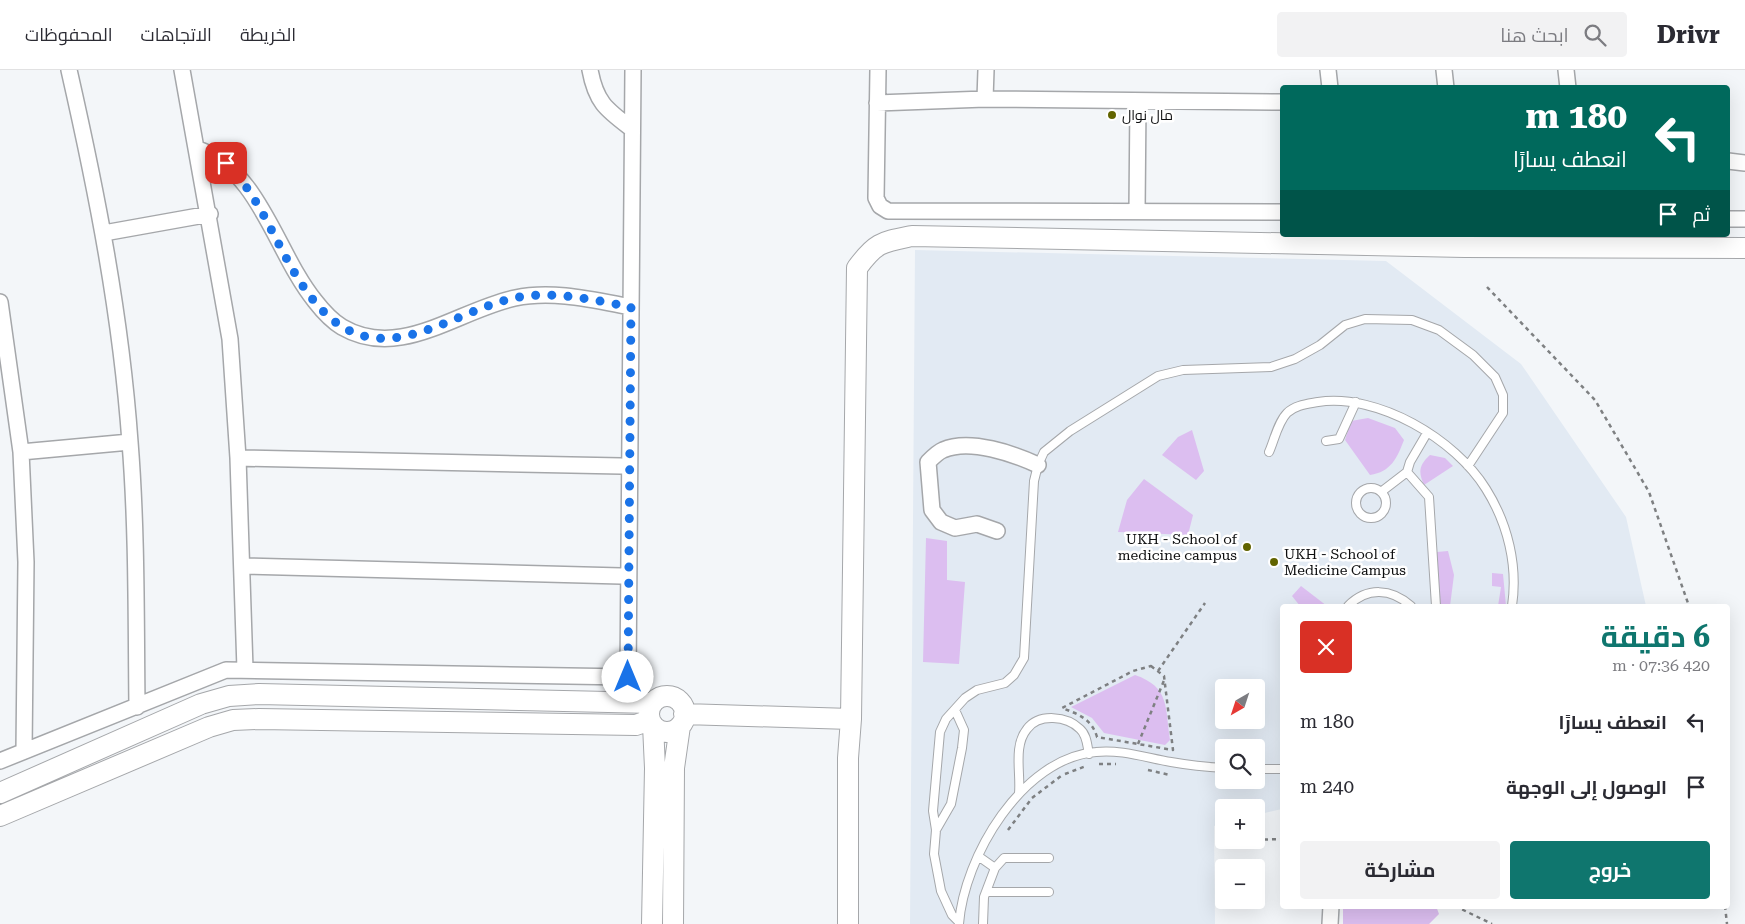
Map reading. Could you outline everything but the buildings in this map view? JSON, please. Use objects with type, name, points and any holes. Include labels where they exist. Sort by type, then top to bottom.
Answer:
[{"type":"street","points":[[69,70],[104,234],[118,329],[130,442],[137,707]]},
{"type":"street","points":[[182,70],[210,214],[230,339],[238,458],[245,669]]},
{"type":"street","points":[[590,70],[598,99],[606,110],[632,129]]},
{"type":"street","points":[[0,761],[226,670],[628,677],[633,70]]},
{"type":"street","points":[[878,70],[876,198],[880,206],[888,211],[1280,212]]},
{"type":"street","points":[[985,99],[986,70]]},
{"type":"street","points":[[1328,70],[1330,85]]},
{"type":"street","points":[[1444,70],[1446,85]]},
{"type":"street","points":[[1566,70],[1568,85]]},
{"type":"street","points":[[877,103],[985,99],[1280,102]]},
{"type":"street","points":[[1137,211],[1138,101]]},
{"type":"street","points":[[198,149],[214,155],[239,176],[302,285],[322,310],[342,327],[372,338],[404,338],[515,298],[550,295],[631,307]]},
{"type":"street","points":[[1730,161],[1745,163]]},
{"type":"street","points":[[104,234],[210,214]]},
{"type":"street","points":[[1730,219],[1745,219]]},
{"type":"street","points":[[848,924],[848,758],[851,720],[857,268],[867,254],[881,242],[912,236],[1455,247],[1745,248]]},
{"type":"street","points":[[0,302],[20,452],[26,562],[24,751]]},
{"type":"street","points":[[20,452],[130,442]]},
{"type":"street","points":[[997,531],[977,524],[956,528],[941,522],[932,510],[928,462],[943,450],[968,446],[1010,453],[1038,465]]},
{"type":"street","points":[[238,458],[621,466]]},
{"type":"street","points":[[242,566],[621,576]]},
{"type":"street","points":[[0,793],[201,704],[229,696],[259,694],[652,716]]},
{"type":"street","points":[[0,816],[209,727],[233,720],[269,719],[636,726],[652,716],[664,697],[676,699],[680,703],[682,720],[674,768],[672,924]]},
{"type":"street","points":[[652,716],[663,732],[675,730],[682,720]]},
{"type":"street","points":[[652,716],[655,768],[652,924]]},
{"type":"street","points":[[682,720],[851,720]]},
{"type":"street","points":[[1330,924],[1331,909]]},
{"type":"lane","points":[[959,923],[952,915],[940,891],[934,854],[936,830],[933,811],[940,732],[946,719],[965,698],[977,690],[1005,683],[1014,675],[1024,658],[1034,481],[1044,452],[1070,431],[1158,376],[1183,370],[1272,367],[1295,359],[1345,326],[1365,319],[1385,318],[1412,320],[1439,330],[1473,355],[1495,377],[1502,395],[1503,413],[1468,466]]},
{"type":"lane","points":[[1269,452],[1286,414],[1302,404],[1336,399],[1356,402],[1388,411],[1427,433],[1468,466],[1486,489],[1502,518],[1512,554],[1514,577],[1512,604]]},
{"type":"lane","points":[[1326,441],[1339,439],[1356,402]]},
{"type":"lane","points":[[1381,492],[1407,472],[1410,462],[1427,433]]},
{"type":"lane","points":[[1407,472],[1429,497],[1436,604]]},
{"type":"lane","points":[[1350,604],[1359,596],[1373,592],[1387,592],[1400,597],[1409,604]]},
{"type":"lane","points":[[936,830],[951,804],[962,748],[964,730],[955,710]]},
{"type":"lane","points":[[1020,793],[1018,753],[1026,729],[1032,724],[1052,718],[1071,723],[1083,733],[1089,754]]},
{"type":"lane","points":[[959,923],[967,881],[986,839],[1020,793],[1039,776],[1062,762],[1096,752],[1142,756],[1215,767]]},
{"type":"lane","points":[[1265,769],[1280,769]]},
{"type":"lane","points":[[978,856],[995,868]]},
{"type":"lane","points":[[983,924],[986,892],[995,868],[1004,858],[1049,858]]},
{"type":"lane","points":[[986,892],[1048,892]]},
{"type":"path","points":[[1487,287],[1595,400],[1649,492],[1688,604]]},
{"type":"path","points":[[1158,671],[1205,603]]},
{"type":"path","points":[[1151,666],[1165,678],[1173,750],[1097,737],[1095,730],[1084,717],[1062,708],[1134,671],[1151,666]]},
{"type":"path","points":[[1138,744],[1165,678]]},
{"type":"path","points":[[1008,830],[1032,798],[1062,775],[1093,764],[1123,764]]},
{"type":"path","points":[[1142,768],[1170,775]]},
{"type":"path","points":[[1265,840],[1280,839]]},
{"type":"path","points":[[1461,909],[1492,924]]},
{"type":"path","points":[[1726,909],[1727,924]]},
{"type":"shaded area","name":"UKH - School of Medicine Campus","points":[[915,250],[1386,261],[1521,364],[1626,517],[1646,604],[1280,604],[1280,809],[1265,813],[1265,799],[1215,799],[1215,924],[910,924]]},
{"type":"shaded area","points":[[1368,418],[1395,428],[1404,440],[1399,453],[1392,463],[1383,471],[1370,475],[1345,440],[1351,421]]},
{"type":"shaded area","points":[[1192,430],[1204,471],[1196,480],[1162,455],[1178,437]]},
{"type":"shaded area","points":[[1430,455],[1445,458],[1453,466],[1424,485],[1420,472],[1422,465]]},
{"type":"shaded area","points":[[1144,479],[1193,515],[1188,535],[1118,532],[1127,500]]},
{"type":"shaded area","points":[[926,538],[947,541],[947,580],[965,582],[959,664],[923,662]]},
{"type":"shaded area","points":[[1448,551],[1454,575],[1450,604],[1440,604],[1437,552]]},
{"type":"shaded area","points":[[1492,573],[1503,574],[1506,604],[1498,604],[1501,587],[1492,586]]},
{"type":"shaded area","points":[[1301,586],[1324,604],[1298,604],[1292,596]]},
{"type":"shaded area","points":[[1135,675],[1155,686],[1164,700],[1170,740],[1165,745],[1104,733],[1092,718],[1071,707]]},
{"type":"shaded area","points":[[1343,909],[1437,909],[1439,914],[1429,924],[1343,924]]},
{"type":"place","name":"مال نوال","points":[[1112,115]]},
{"type":"place","name":"UKH - School of medicine campus","points":[[1247,547]]},
{"type":"place","name":"UKH - School of Medicine Campus","points":[[1274,562]]},
{"type":"route","points":[[226,163],[239,176],[257,204],[302,285],[322,310],[342,327],[357,333],[372,338],[404,338],[515,298],[550,295],[631,307],[628,677]]}]
